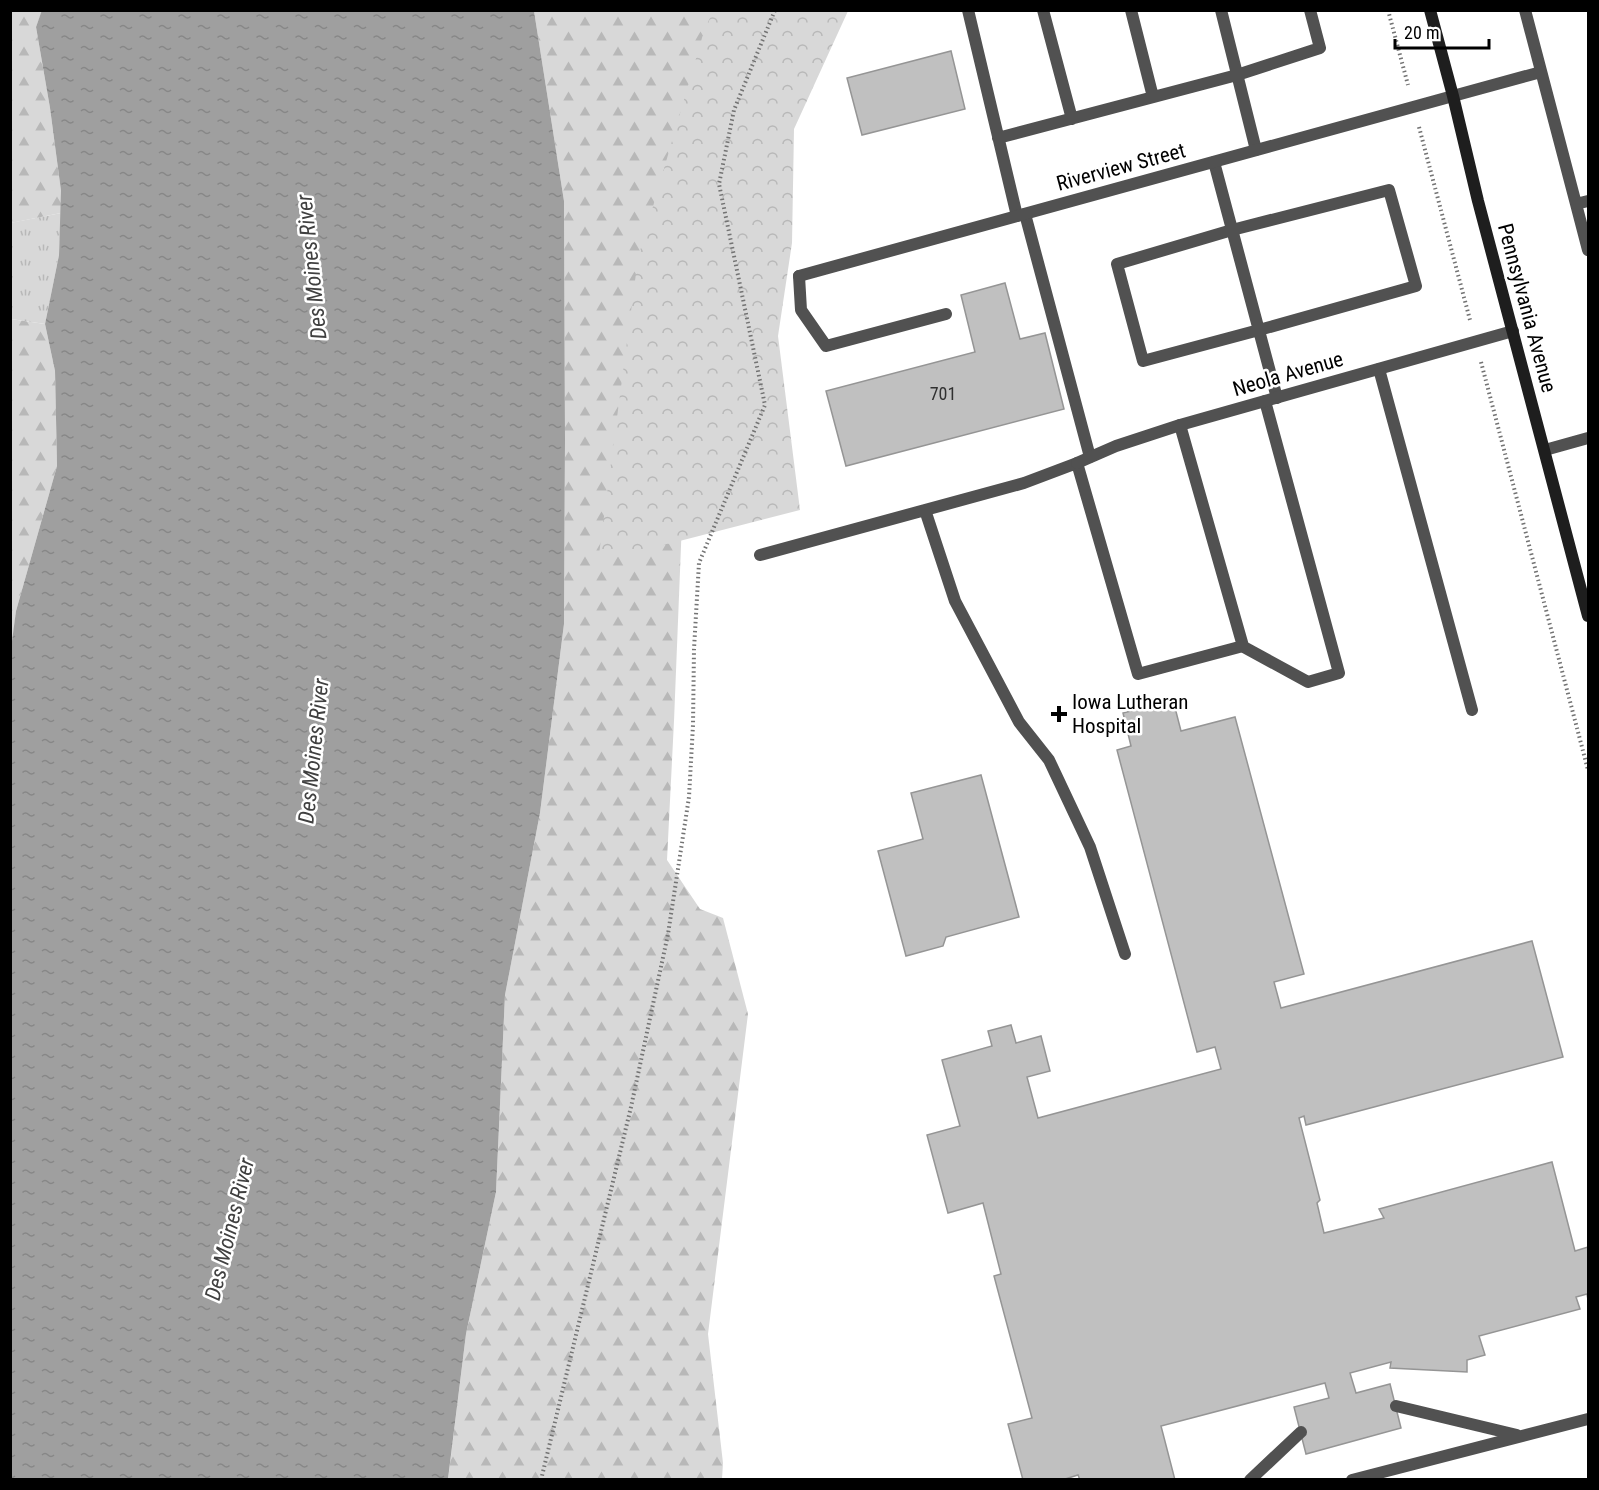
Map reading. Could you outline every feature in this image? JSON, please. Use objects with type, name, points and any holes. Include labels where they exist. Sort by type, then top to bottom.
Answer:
[{"type":"street","points":[[968,10],[998,138],[1090,457]]},
{"type":"street","points":[[1043,10],[1072,119]]},
{"type":"street","points":[[1131,10],[1153,97]]},
{"type":"street","points":[[1221,10],[1256,150]]},
{"type":"street","points":[[998,138],[1237,75],[1320,48],[1310,10]]},
{"type":"street","name":"Pennsylvania Avenue","points":[[1430,10],[1588,616]]},
{"type":"street","points":[[1525,10],[1541,72],[1582,203],[1588,250]]},
{"type":"street","name":"Riverview Street","points":[[946,314],[826,346],[801,310],[799,276],[1541,72]]},
{"type":"street","points":[[1077,462],[1138,674],[1242,646],[1308,682],[1339,673],[1271,399],[1259,330],[1214,162]]},
{"type":"street","points":[[1389,190],[1416,286],[1143,361],[1117,264],[1232,230],[1389,190]]},
{"type":"street","name":"Neola Avenue","points":[[760,555],[1023,483],[1116,446],[1180,425],[1513,331]]},
{"type":"street","points":[[1379,369],[1472,710]]},
{"type":"street","points":[[1180,425],[1242,646]]},
{"type":"street","points":[[1545,450],[1588,438]]},
{"type":"street","points":[[925,510],[955,601],[1019,722],[1049,760],[1090,847],[1125,954]]},
{"type":"street","points":[[1395,1406],[1521,1436]]},
{"type":"street","points":[[1352,1479],[1588,1419]]},
{"type":"street","points":[[1250,1479],[1301,1432]]},
{"type":"path","points":[[541,1479],[631,1107],[668,934],[689,797],[699,563],[765,405],[719,184],[734,110],[775,10]]},
{"type":"path","points":[[1388,10],[1588,770]]},
{"type":"green space","points":[[10,11],[42,11],[36,27],[61,191],[61,213],[11,223]]},
{"type":"green space","points":[[534,11],[723,11],[682,521],[667,860],[700,909],[723,918],[748,1014],[708,1334],[723,1463],[722,1479],[448,1480],[466,1334],[496,1192],[505,995],[540,813],[564,624],[564,201]]},
{"type":"green space","points":[[713,11],[848,11],[794,129],[792,243],[778,336],[800,510],[598,562],[638,258],[704,31]]},
{"type":"green space","points":[[61,213],[59,255],[45,324],[11,319],[10,223]]},
{"type":"green space","points":[[11,319],[45,324],[55,371],[57,466],[16,611],[11,656]]},
{"type":"water","name":"Des Moines River","points":[[42,10],[534,11],[564,201],[564,624],[540,813],[505,995],[496,1192],[466,1334],[448,1479],[11,1479],[10,656],[16,611],[57,466],[55,371],[45,324],[59,255],[61,191],[36,27]]},
{"type":"building","points":[[951,51],[965,109],[862,135],[847,78]]},
{"type":"building","points":[[1005,283],[1020,339],[1045,333],[1064,409],[846,466],[826,391],[975,352],[961,295]]},
{"type":"building","points":[[1173,700],[1181,731],[1235,717],[1304,974],[1274,982],[1281,1008],[1532,941],[1563,1057],[1306,1125],[1304,1116],[1299,1118],[1320,1200],[1317,1203],[1324,1233],[1384,1218],[1379,1209],[1552,1162],[1575,1251],[1588,1247],[1588,1300],[1587,1294],[1576,1297],[1580,1309],[1479,1336],[1485,1355],[1467,1360],[1467,1372],[1390,1368],[1391,1362],[1350,1373],[1356,1393],[1390,1384],[1401,1428],[1306,1454],[1294,1407],[1329,1398],[1325,1383],[1161,1426],[1175,1480],[1080,1480],[1078,1475],[1062,1480],[1023,1480],[1008,1424],[1032,1418],[994,1276],[1001,1274],[983,1203],[948,1213],[927,1135],[960,1126],[942,1060],[992,1046],[988,1031],[1011,1025],[1016,1043],[1041,1036],[1050,1071],[1027,1077],[1038,1118],[1221,1069],[1215,1047],[1197,1052],[1117,750],[1131,746],[1123,713]]},
{"type":"building","points":[[981,775],[1019,917],[946,937],[943,946],[906,956],[878,851],[923,839],[911,793]]},
{"type":"place","name":"Iowa Lutheran Hospital","points":[[1059,714]]}]
